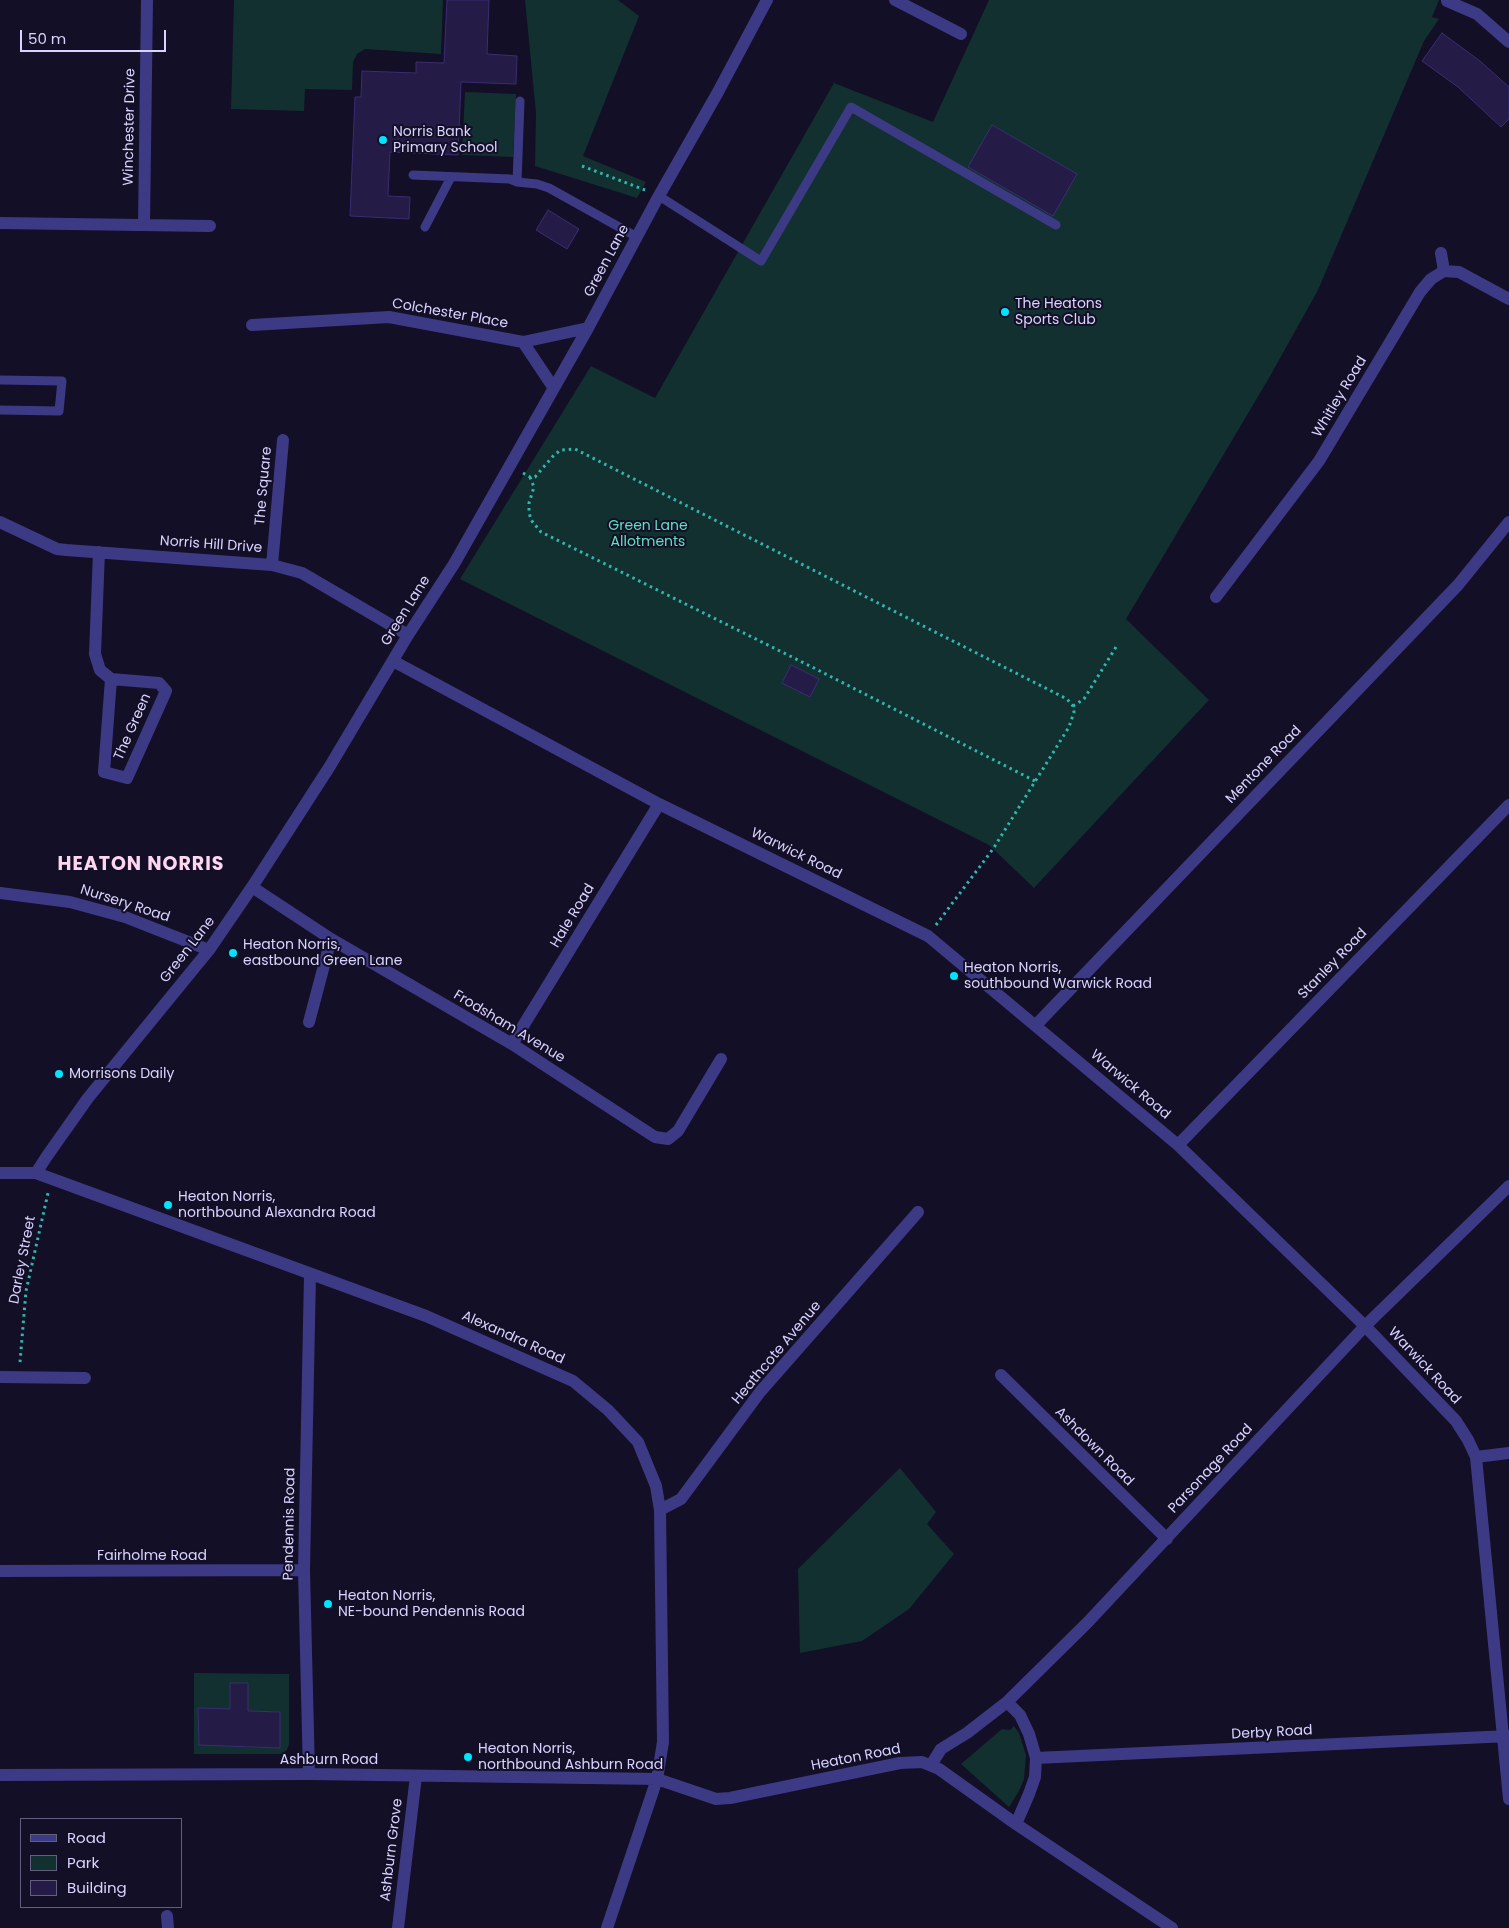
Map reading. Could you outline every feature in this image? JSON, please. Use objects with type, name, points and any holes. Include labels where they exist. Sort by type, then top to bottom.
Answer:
[{"type":"street","name":"Winchester Drive","points":[[144,224],[147,0]]},
{"type":"street","name":"Green Lane","points":[[36,1173],[88,1098],[209,950],[252,888],[330,766],[408,635],[454,564],[588,328],[767,0]]},
{"type":"street","points":[[895,0],[960,34]]},
{"type":"street","points":[[1447,1],[1478,14],[1509,42]]},
{"type":"street","points":[[0,223],[210,226]]},
{"type":"street","points":[[1441,252],[1444,271],[1459,272],[1509,299]]},
{"type":"street","name":"Whitley Road","points":[[1216,597],[1319,461],[1420,292],[1431,279],[1444,271]]},
{"type":"street","name":"Colchester Place","points":[[252,325],[389,317],[523,342],[588,328]]},
{"type":"street","name":"Colchester Place","points":[[523,342],[553,387]]},
{"type":"street","name":"The Square","points":[[272,565],[283,440]]},
{"type":"street","name":"Norris Hill Drive","points":[[0,522],[57,549],[272,565],[302,573],[408,635]]},
{"type":"street","name":"Mentone Road","points":[[1036,1025],[1458,585],[1509,522]]},
{"type":"street","points":[[99,552],[95,654],[100,670],[112,679]]},
{"type":"street","name":"Warwick Road","points":[[393,661],[659,804],[928,936],[1178,1145],[1365,1326],[1456,1421],[1476,1457],[1506,1737],[1509,1799]]},
{"type":"street","name":"The Green","points":[[112,679],[159,683],[166,691],[127,778],[104,772],[112,679]]},
{"type":"street","name":"Hale Road","points":[[512,1044],[659,804]]},
{"type":"street","name":"Stanley Road","points":[[1178,1145],[1509,805]]},
{"type":"street","name":"Frodsham Avenue","points":[[252,888],[331,939],[512,1044],[655,1137],[668,1140],[678,1131],[721,1059]]},
{"type":"street","name":"Nursery Road","points":[[0,893],[79,904],[125,917],[209,950]]},
{"type":"street","points":[[309,1022],[331,939]]},
{"type":"street","points":[[0,1173],[36,1173]]},
{"type":"street","name":"Alexandra Road","points":[[36,1173],[426,1316],[573,1381],[608,1410],[638,1442],[656,1486],[660,1510],[664,1742],[657,1779]]},
{"type":"street","name":"Parsonage Road","points":[[931,1765],[941,1749],[967,1733],[1007,1702],[1088,1622],[1365,1326],[1509,1186]]},
{"type":"street","name":"Heathcote Avenue","points":[[660,1510],[681,1499],[760,1392],[918,1212]]},
{"type":"street","name":"Pendennis Road","points":[[308,1774],[304,1570],[310,1275]]},
{"type":"street","name":"Ashdown Road","points":[[1001,1376],[1167,1539]]},
{"type":"street","points":[[0,1377],[85,1378]]},
{"type":"street","points":[[1476,1457],[1509,1453]]},
{"type":"street","name":"Fairholme Road","points":[[0,1571],[304,1570]]},
{"type":"street","points":[[1007,1702],[1020,1715],[1029,1734],[1036,1758],[1035,1777],[1016,1824]]},
{"type":"street","name":"Derby Road","points":[[1036,1758],[1506,1737]]},
{"type":"street","name":"Heaton Road","points":[[657,1779],[716,1799],[730,1798],[900,1763],[922,1762],[952,1777],[1016,1824],[1172,1928]]},
{"type":"street","name":"Ashburn Road","points":[[0,1775],[308,1774],[657,1779]]},
{"type":"street","name":"Ashburn Grove","points":[[398,1928],[416,1776]]},
{"type":"street","points":[[607,1928],[657,1779]]},
{"type":"lane","points":[[517,182],[520,101]]},
{"type":"lane","points":[[659,196],[761,261],[851,107],[1056,225]]},
{"type":"lane","points":[[413,174],[510,180],[537,184],[549,188],[637,237]]},
{"type":"lane","points":[[425,227],[451,176]]},
{"type":"lane","points":[[0,380],[62,380],[59,410],[0,410]]},
{"type":"path","points":[[582,166],[659,196]]},
{"type":"path","points":[[530,478],[540,473],[554,455],[561,450],[575,449],[1067,699],[1074,712],[1068,727],[993,849],[928,936]]},
{"type":"path","points":[[509,466],[530,478],[534,487],[529,503],[530,520],[541,532],[803,662],[1035,782]]},
{"type":"path","points":[[1072,706],[1084,698],[1116,648]]},
{"type":"path","name":"Darley Street","points":[[19,1377],[26,1291],[52,1178]]},
{"type":"green space","points":[[234,0],[443,0],[441,54],[365,49],[357,54],[353,62],[352,90],[305,89],[304,111],[231,109]]},
{"type":"green space","points":[[525,0],[618,0],[639,16],[583,156],[646,182],[637,198],[535,166],[536,113]]},
{"type":"green space","name":"The Heatons Sports Club","points":[[989,0],[1439,0],[1432,17],[1439,19],[1424,41],[1318,290],[1269,378],[1126,619],[1209,700],[1034,888],[989,845],[460,579],[591,366],[655,398],[834,83],[933,122]]},
{"type":"green space","points":[[465,92],[516,94],[513,157],[462,155]]},
{"type":"green space","points":[[900,1468],[936,1512],[927,1524],[954,1554],[909,1609],[862,1641],[800,1653],[798,1569]]},
{"type":"green space","points":[[194,1673],[289,1674],[289,1744],[287,1750],[281,1754],[194,1754]],"holes":[[[198,1708],[207,1708],[234,1745],[199,1745]],[[241,1711],[280,1712],[280,1748],[242,1747]]]},
{"type":"green space","points":[[1014,1726],[1019,1733],[1026,1755],[1024,1779],[1009,1807],[961,1764],[1002,1729],[1010,1730]]},
{"type":"building","points":[[447,0],[489,0],[487,54],[517,56],[516,84],[461,82],[458,155],[390,152],[388,196],[410,197],[409,219],[350,216],[355,97],[361,97],[362,71],[416,73],[416,62],[444,63]]},
{"type":"building","points":[[1442,33],[1480,61],[1509,87],[1509,119],[1501,127],[1458,87],[1422,61]]},
{"type":"building","points":[[992,125],[1077,174],[1053,216],[968,167]]},
{"type":"building","points":[[548,210],[579,229],[567,249],[536,230]]},
{"type":"building","points":[[791,665],[819,679],[810,697],[782,683]]},
{"type":"building","points":[[230,1683],[248,1683],[248,1711],[280,1712],[280,1748],[199,1745],[198,1708],[230,1709]]},
{"type":"place","name":"Norris Bank Primary School","points":[[383,140]]},
{"type":"place","name":"The Heatons Sports Club","points":[[1005,312]]},
{"type":"place","name":"Heaton Norris, eastbound Green Lane","points":[[233,953]]},
{"type":"place","name":"Heaton Norris, southbound Warwick Road","points":[[954,976]]},
{"type":"place","name":"Morrisons Daily","points":[[59,1074]]},
{"type":"place","name":"Heaton Norris, northbound Alexandra Road","points":[[168,1205]]},
{"type":"place","name":"Heaton Norris, NE-bound Pendennis Road","points":[[328,1604]]},
{"type":"place","name":"Heaton Norris, northbound Ashburn Road","points":[[468,1757]]},
{"type":"district","name":"HEATON NORRIS","points":[[141,865]]},
{"type":"park label","name":"Green Lane Allotments","points":[[648,534]]}]
